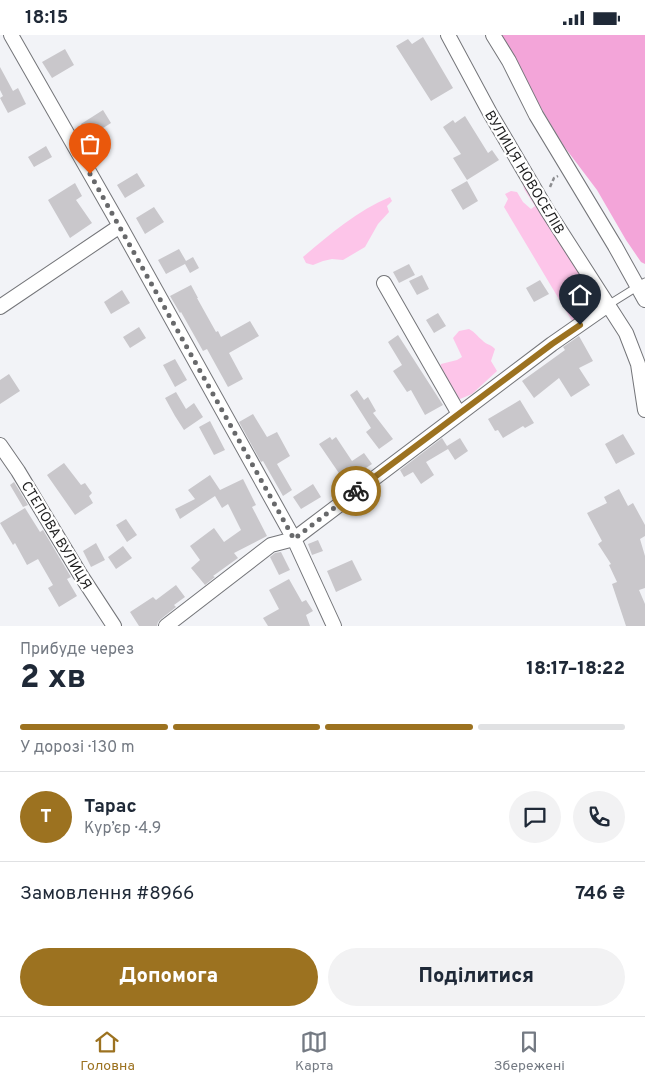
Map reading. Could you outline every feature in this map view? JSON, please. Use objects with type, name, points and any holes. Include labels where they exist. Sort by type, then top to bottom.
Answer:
[{"type":"street","points":[[11,35],[120,226],[294,539],[334,626]]},
{"type":"street","name":"ВУЛИЦЯ НОВОСЕЛІВ","points":[[448,35],[490,113],[542,202],[626,333],[638,364],[645,410]]},
{"type":"street","points":[[493,35],[509,61],[536,115],[615,246],[641,285],[645,300]]},
{"type":"street","points":[[0,307],[120,226]]},
{"type":"street","points":[[384,283],[459,415]]},
{"type":"street","points":[[166,626],[271,545],[294,539],[552,344],[608,305]]},
{"type":"street","name":"СТЕПОВА ВУЛИЦЯ","points":[[0,445],[114,626]]},
{"type":"lane","points":[[608,305],[641,285]]},
{"type":"shaded area","points":[[498,35],[645,35],[645,264],[641,262],[626,240],[597,190],[563,145]]},
{"type":"shaded area","points":[[520,172],[594,289],[596,301],[591,308],[572,321],[504,207],[508,199],[505,194],[511,191],[517,192],[523,202],[531,209],[535,206],[524,189],[522,180],[519,178]]},
{"type":"shaded area","points":[[390,197],[392,201],[387,206],[389,212],[378,224],[365,247],[343,260],[332,259],[313,265],[306,263],[303,257],[334,232],[366,209]]},
{"type":"shaded area","points":[[469,329],[495,349],[491,361],[497,371],[472,394],[460,399],[454,394],[439,370],[441,364],[462,357],[453,338],[459,331]]},
{"type":"building","points":[[423,37],[453,88],[431,101],[396,46],[408,39],[412,44]]},
{"type":"building","points":[[65,49],[74,65],[52,78],[42,62]]},
{"type":"building","points":[[0,67],[13,91],[18,88],[26,104],[8,113],[0,98],[3,96],[0,90]]},
{"type":"building","points":[[103,110],[111,123],[89,137],[81,124]]},
{"type":"building","points":[[465,116],[488,153],[492,150],[499,160],[467,180],[453,158],[461,154],[443,127],[453,120],[455,123]]},
{"type":"building","points":[[46,146],[52,157],[34,167],[28,157]]},
{"type":"building","points":[[137,173],[145,186],[125,198],[117,185]]},
{"type":"building","points":[[467,181],[478,201],[463,210],[451,190]]},
{"type":"building","points":[[75,183],[82,196],[76,200],[92,223],[70,238],[48,200]]},
{"type":"building","points":[[154,207],[164,222],[145,234],[136,218]]},
{"type":"building","points":[[179,249],[186,261],[193,257],[199,268],[190,273],[185,264],[166,274],[158,260]]},
{"type":"building","points":[[409,264],[415,275],[399,283],[393,272]]},
{"type":"building","points":[[422,275],[429,289],[417,295],[409,281]]},
{"type":"building","points":[[540,280],[549,294],[534,302],[526,288]]},
{"type":"building","points":[[191,285],[216,332],[218,331],[221,337],[250,321],[259,336],[229,353],[243,379],[228,387],[207,349],[203,351],[170,296]]},
{"type":"building","points":[[122,290],[130,303],[111,314],[104,302]]},
{"type":"building","points":[[438,313],[446,326],[434,333],[426,320]]},
{"type":"building","points":[[139,327],[146,338],[130,348],[123,337]]},
{"type":"building","points":[[398,335],[443,405],[425,415],[411,390],[407,392],[393,371],[402,365],[388,342]]},
{"type":"building","points":[[579,336],[593,361],[579,368],[590,385],[571,397],[559,378],[534,398],[522,381],[565,350],[563,347]]},
{"type":"building","points":[[175,359],[187,380],[175,387],[163,365]]},
{"type":"building","points":[[9,374],[20,391],[0,404],[0,380]]},
{"type":"building","points":[[357,390],[364,400],[368,397],[376,411],[373,413],[393,439],[379,449],[366,432],[371,428],[350,395]]},
{"type":"building","points":[[176,392],[186,409],[194,403],[203,417],[184,430],[165,398]]},
{"type":"building","points":[[520,400],[534,423],[525,428],[523,426],[503,438],[498,430],[495,431],[488,419]]},
{"type":"building","points":[[253,414],[267,437],[277,432],[290,456],[277,464],[292,490],[283,496],[263,461],[261,462],[239,422]]},
{"type":"building","points":[[210,421],[225,450],[214,455],[199,427]]},
{"type":"building","points":[[623,434],[635,454],[616,464],[605,444]]},
{"type":"building","points":[[330,437],[332,440],[336,437],[352,461],[364,453],[372,464],[345,482],[319,444]]},
{"type":"building","points":[[442,438],[447,446],[460,438],[468,451],[455,460],[448,449],[426,462],[434,475],[421,484],[413,472],[404,477],[400,470]]},
{"type":"building","points":[[64,463],[81,485],[85,483],[92,493],[89,496],[93,503],[75,515],[47,475]]},
{"type":"building","points":[[210,475],[220,490],[243,479],[256,505],[252,507],[267,536],[234,553],[238,558],[213,576],[215,577],[205,585],[191,568],[200,560],[190,546],[214,528],[224,542],[241,530],[228,504],[222,508],[215,496],[180,519],[175,509],[195,499],[188,490]]},
{"type":"building","points":[[14,482],[28,505],[23,507],[10,485]]},
{"type":"building","points":[[313,484],[321,497],[301,509],[293,497]]},
{"type":"building","points":[[619,489],[628,506],[633,503],[645,525],[645,536],[640,539],[645,556],[645,588],[639,590],[645,604],[645,626],[626,626],[612,584],[617,582],[609,565],[611,564],[598,544],[602,541],[587,513],[607,503],[604,497]]},
{"type":"building","points":[[25,508],[40,532],[43,530],[71,577],[67,579],[77,596],[59,607],[48,588],[53,585],[38,559],[27,565],[15,543],[13,545],[0,523]]},
{"type":"building","points":[[126,519],[137,535],[127,542],[116,525]]},
{"type":"building","points":[[318,540],[323,551],[312,555],[308,544]]},
{"type":"building","points":[[96,543],[105,560],[91,567],[83,551]]},
{"type":"building","points":[[123,546],[132,558],[116,569],[108,557]]},
{"type":"building","points":[[281,552],[290,570],[279,575],[270,557],[275,553]]},
{"type":"building","points":[[352,560],[362,580],[336,592],[327,571]]},
{"type":"building","points":[[289,579],[302,602],[306,600],[313,611],[306,615],[310,626],[268,626],[263,618],[279,609],[269,590]]},
{"type":"building","points":[[176,585],[185,597],[174,605],[176,607],[158,622],[157,626],[139,626],[130,612],[153,597],[156,600]]},
{"type":"way so far","points":[[90,174],[294,539],[356,491]]},
{"type":"route","points":[[356,491],[580,325]]}]
